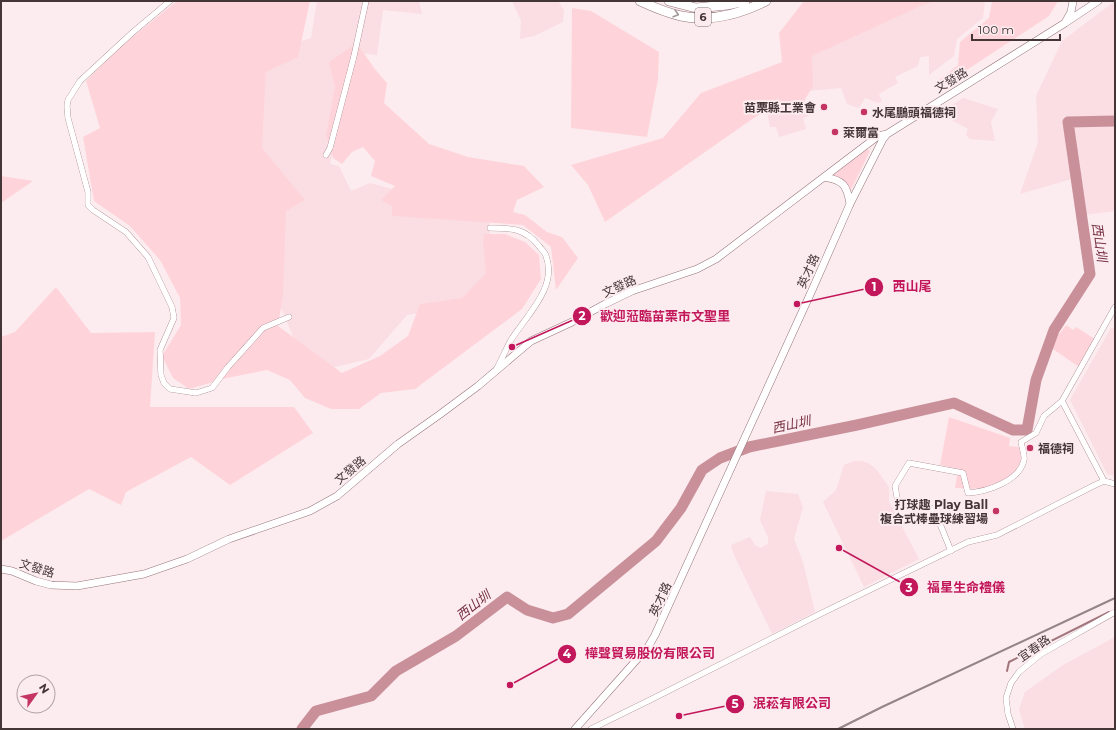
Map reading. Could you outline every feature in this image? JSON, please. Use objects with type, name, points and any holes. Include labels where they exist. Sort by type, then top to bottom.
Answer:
[{"type":"main road","name":"6","points":[[640,1],[680,16],[694,18],[730,15],[766,1]]},
{"type":"main road","name":"6","points":[[669,1],[696,8],[727,5],[744,1]]},
{"type":"street","points":[[170,1],[133,32],[80,81],[68,100],[68,118],[88,192],[88,205],[126,232],[148,257],[172,307],[174,318],[160,350],[161,375],[164,383],[170,389],[196,393],[212,388],[228,367],[263,328],[289,317]]},
{"type":"street","points":[[326,155],[330,148],[354,56],[366,1]]},
{"type":"street","points":[[1065,23],[1073,1]]},
{"type":"street","name":"文發路","points":[[1,569],[12,571],[51,585],[77,586],[144,574],[187,559],[229,539],[310,511],[337,496],[398,444],[495,372],[531,341],[632,291],[697,269],[716,259],[878,136],[887,134],[1098,1]]},
{"type":"street","name":"英才路","points":[[575,729],[648,647],[655,635],[850,204],[887,134]]},
{"type":"street","points":[[824,177],[834,178],[845,186],[850,204]]},
{"type":"street","points":[[490,228],[512,228],[524,232],[534,239],[546,255],[549,272],[546,288],[511,341],[495,372]]},
{"type":"street","points":[[951,551],[938,519],[937,510],[898,503],[895,486],[909,463],[963,472],[968,493],[978,493],[1007,481],[1022,467],[1024,459],[1021,442],[1036,433],[1044,416],[1062,401],[1115,307]]},
{"type":"street","points":[[1062,401],[1104,482]]},
{"type":"street","points":[[591,729],[820,614],[968,542],[997,534],[1085,489],[1104,482],[1115,484]]},
{"type":"street","name":"宜春路","points":[[1013,729],[1008,714],[1006,698],[1011,683],[1019,672],[1041,654],[1115,612]]},
{"type":"shaded area","points":[[177,1],[310,1],[298,57],[266,72],[262,148],[305,200],[286,211],[283,295],[278,326],[342,373],[380,356],[408,336],[420,304],[462,298],[486,273],[483,243],[484,234],[505,234],[525,242],[539,255],[541,279],[522,309],[415,389],[381,393],[359,409],[331,409],[305,398],[290,380],[267,370],[227,378],[189,389],[173,378],[162,356],[181,325],[180,298],[160,260],[130,226],[94,201],[83,137],[100,128],[86,81],[121,46]]},
{"type":"shaded area","points":[[317,1],[419,1],[422,14],[383,10],[377,55],[346,51],[342,106],[330,164],[339,166],[351,191],[370,183],[489,215],[492,279],[459,306],[407,315],[369,359],[330,368],[298,348],[279,303],[252,147],[258,55],[311,38]]},
{"type":"shaded area","points":[[512,1],[558,1],[564,10],[563,22],[534,36],[520,39],[521,21]]},
{"type":"shaded area","points":[[804,1],[935,1],[923,5],[812,56],[813,86],[804,101],[771,107],[605,222],[588,185],[571,165],[663,138],[701,93],[782,62],[779,33]]},
{"type":"shaded area","points":[[910,1],[985,1],[983,18],[957,39],[954,56],[929,75],[929,56],[920,57],[918,66],[895,77],[898,83],[879,94],[882,101],[878,103],[865,98],[859,108],[847,104],[841,88],[808,91],[808,55]]},
{"type":"shaded area","points":[[992,1],[1058,1],[1049,16],[944,85],[938,86],[937,84],[940,79],[958,65],[960,42],[989,18]]},
{"type":"shaded area","points":[[1115,1],[1115,211],[1084,215],[1079,179],[1068,180],[1020,194],[1038,142],[1036,96],[1062,41]]},
{"type":"shaded area","points":[[572,8],[591,11],[659,52],[658,79],[647,137],[571,128]]},
{"type":"shaded area","points":[[357,43],[374,68],[387,83],[384,103],[429,144],[468,157],[524,166],[544,187],[517,200],[513,212],[525,215],[547,232],[562,237],[578,258],[556,290],[551,247],[523,225],[392,216],[392,206],[381,200],[395,186],[371,176],[375,161],[363,147],[352,152],[342,164],[333,158],[326,135],[335,87],[329,62]]},
{"type":"shaded area","points":[[963,98],[998,109],[991,122],[995,141],[970,139],[966,135],[968,129],[939,113]]},
{"type":"shaded area","points":[[804,99],[809,116],[803,118],[806,129],[779,137],[776,127],[770,127],[767,112]]},
{"type":"shaded area","points":[[867,149],[870,151],[850,192],[844,181],[832,176],[832,174]]},
{"type":"shaded area","points":[[1,176],[33,181],[1,203]]},
{"type":"shaded area","points":[[56,287],[91,333],[155,332],[150,407],[294,407],[313,433],[230,485],[191,457],[126,492],[121,505],[89,489],[1,541],[1,337],[15,332]]},
{"type":"shaded area","points":[[1066,325],[1073,330],[1076,327],[1095,339],[1079,367],[1050,347]]},
{"type":"shaded area","points":[[1111,328],[1115,329],[1115,476],[1107,474],[1070,400]]},
{"type":"shaded area","points":[[949,417],[1010,438],[1009,446],[1019,447],[1022,462],[1013,475],[1001,483],[981,489],[955,488],[958,469],[940,465]]},
{"type":"shaded area","points":[[854,461],[868,463],[876,469],[889,487],[889,502],[919,559],[864,587],[823,502],[836,490],[844,465]]},
{"type":"shaded area","points":[[766,491],[798,494],[803,507],[794,539],[803,562],[815,612],[772,634],[734,555],[731,545],[750,537],[755,545],[760,548],[768,544],[768,537],[760,520]]},
{"type":"shaded area","points":[[1115,637],[1115,729],[1025,729],[1019,710],[1025,692],[1063,665]]},
{"type":"waterway","name":"西山圳","points":[[302,729],[316,711],[371,696],[396,671],[456,636],[507,597],[527,610],[553,618],[568,614],[656,541],[681,508],[702,470],[720,458],[749,447],[954,403],[1013,430],[1027,430],[1036,380],[1054,330],[1090,274],[1068,122],[1115,121]]},
{"type":"waterway","points":[[1007,671],[1009,662],[1109,612]]},
{"type":"railway","points":[[838,729],[1115,598]]},
{"type":"place","name":"苗栗縣工業會","points":[[824,107]]},
{"type":"place","name":"水尾鵬頭福德祠","points":[[864,112]]},
{"type":"place","name":"萊爾富","points":[[835,132]]},
{"type":"place","name":"西山尾","points":[[797,304]]},
{"type":"place","name":"歡迎蒞臨苗栗市文聖里","points":[[512,347]]},
{"type":"place","name":"福德祠","points":[[1030,448]]},
{"type":"place","name":"打球趣 Play Ball 複合式棒壘球練習場","points":[[996,511]]},
{"type":"place","name":"福星生命禮儀","points":[[839,548]]},
{"type":"place","name":"樺聲貿易股份有限公司","points":[[510,685]]},
{"type":"place","name":"泯菘有限公司","points":[[679,716]]}]
